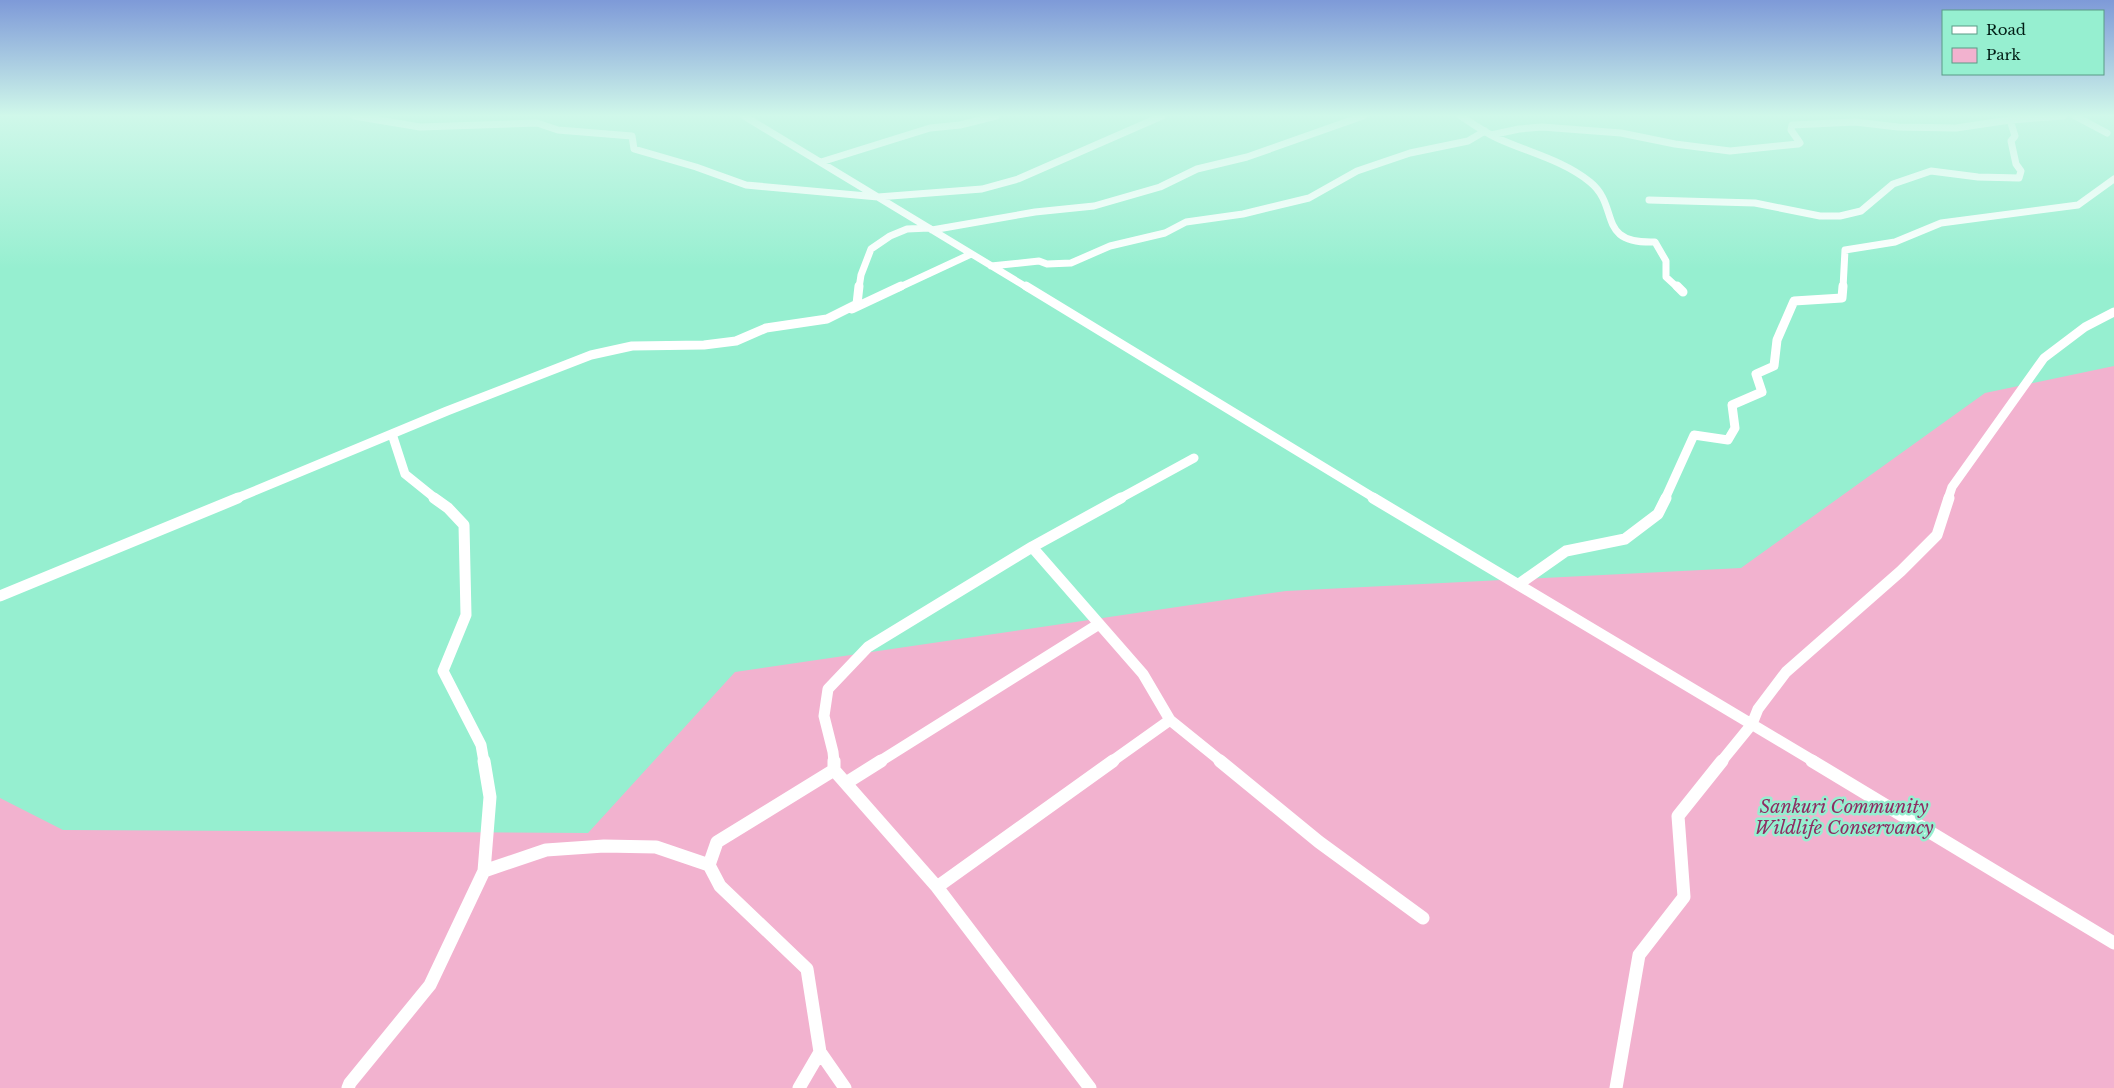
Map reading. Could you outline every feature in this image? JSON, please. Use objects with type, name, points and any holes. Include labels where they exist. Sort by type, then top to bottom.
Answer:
[{"type":"street","points":[[695,167],[746,185],[878,197],[982,189],[1018,179],[1046,167]]},
{"type":"street","points":[[829,167],[1214,400],[1312,462],[1519,584],[2114,943]]},
{"type":"street","points":[[748,338],[766,328],[827,319],[857,304],[861,275],[871,249],[890,236],[907,229],[931,229],[1035,212],[1094,206],[1160,187],[1197,169],[1206,167]]},
{"type":"street","points":[[991,266],[1039,261],[1047,264],[1071,263],[1110,246],[1165,233],[1186,222],[1243,214],[1309,198],[1357,172],[1372,167]]},
{"type":"street","points":[[1563,167],[1584,178],[1599,191],[1609,210],[1612,225],[1618,232],[1627,239],[1644,243],[1655,242],[1666,261],[1666,277],[1683,292]]},
{"type":"street","points":[[1649,200],[1755,203],[1820,216],[1840,216],[1861,211],[1893,184],[1931,171],[1978,177],[2019,178],[2021,172],[2018,167]]},
{"type":"street","points":[[1519,584],[1566,551],[1625,539],[1658,514],[1687,454],[1694,435],[1728,440],[1735,428],[1732,405],[1762,392],[1756,374],[1774,366],[1777,340],[1794,301],[1842,298],[1845,250],[1895,242],[1941,223],[2078,205],[2114,179]]},
{"type":"street","points":[[0,596],[549,370],[608,350],[642,345],[722,344],[818,325],[971,254]]},
{"type":"street","points":[[1616,1088],[1639,955],[1684,897],[1678,816],[1752,724],[1758,709],[1786,672],[1901,571],[1937,535],[1952,487],[2044,358],[2085,327],[2114,312]]},
{"type":"street","points":[[348,1088],[350,1083],[430,985],[484,871],[490,797],[481,745],[444,671],[466,615],[464,526],[448,508],[421,489],[405,474],[392,434]]},
{"type":"street","points":[[1090,1088],[936,887],[834,770],[833,752],[824,716],[828,689],[868,647],[1032,547],[1194,458]]},
{"type":"street","points":[[1032,547],[1143,674],[1170,720],[1319,842],[1423,918]]},
{"type":"street","points":[[846,783],[1099,624]]},
{"type":"street","points":[[936,887],[1170,720]]},
{"type":"street","points":[[709,865],[717,842],[834,770]]},
{"type":"street","points":[[484,871],[546,850],[604,846],[656,847],[709,865],[720,886],[807,969],[820,1052],[845,1088]]},
{"type":"street","points":[[799,1088],[820,1052]]},
{"type":"green space","name":"Sankuri Community Wildlife Conservancy","points":[[2114,366],[2114,1088],[0,1088],[0,798],[63,830],[588,833],[735,672],[1286,591],[1741,568],[1985,393]]}]
